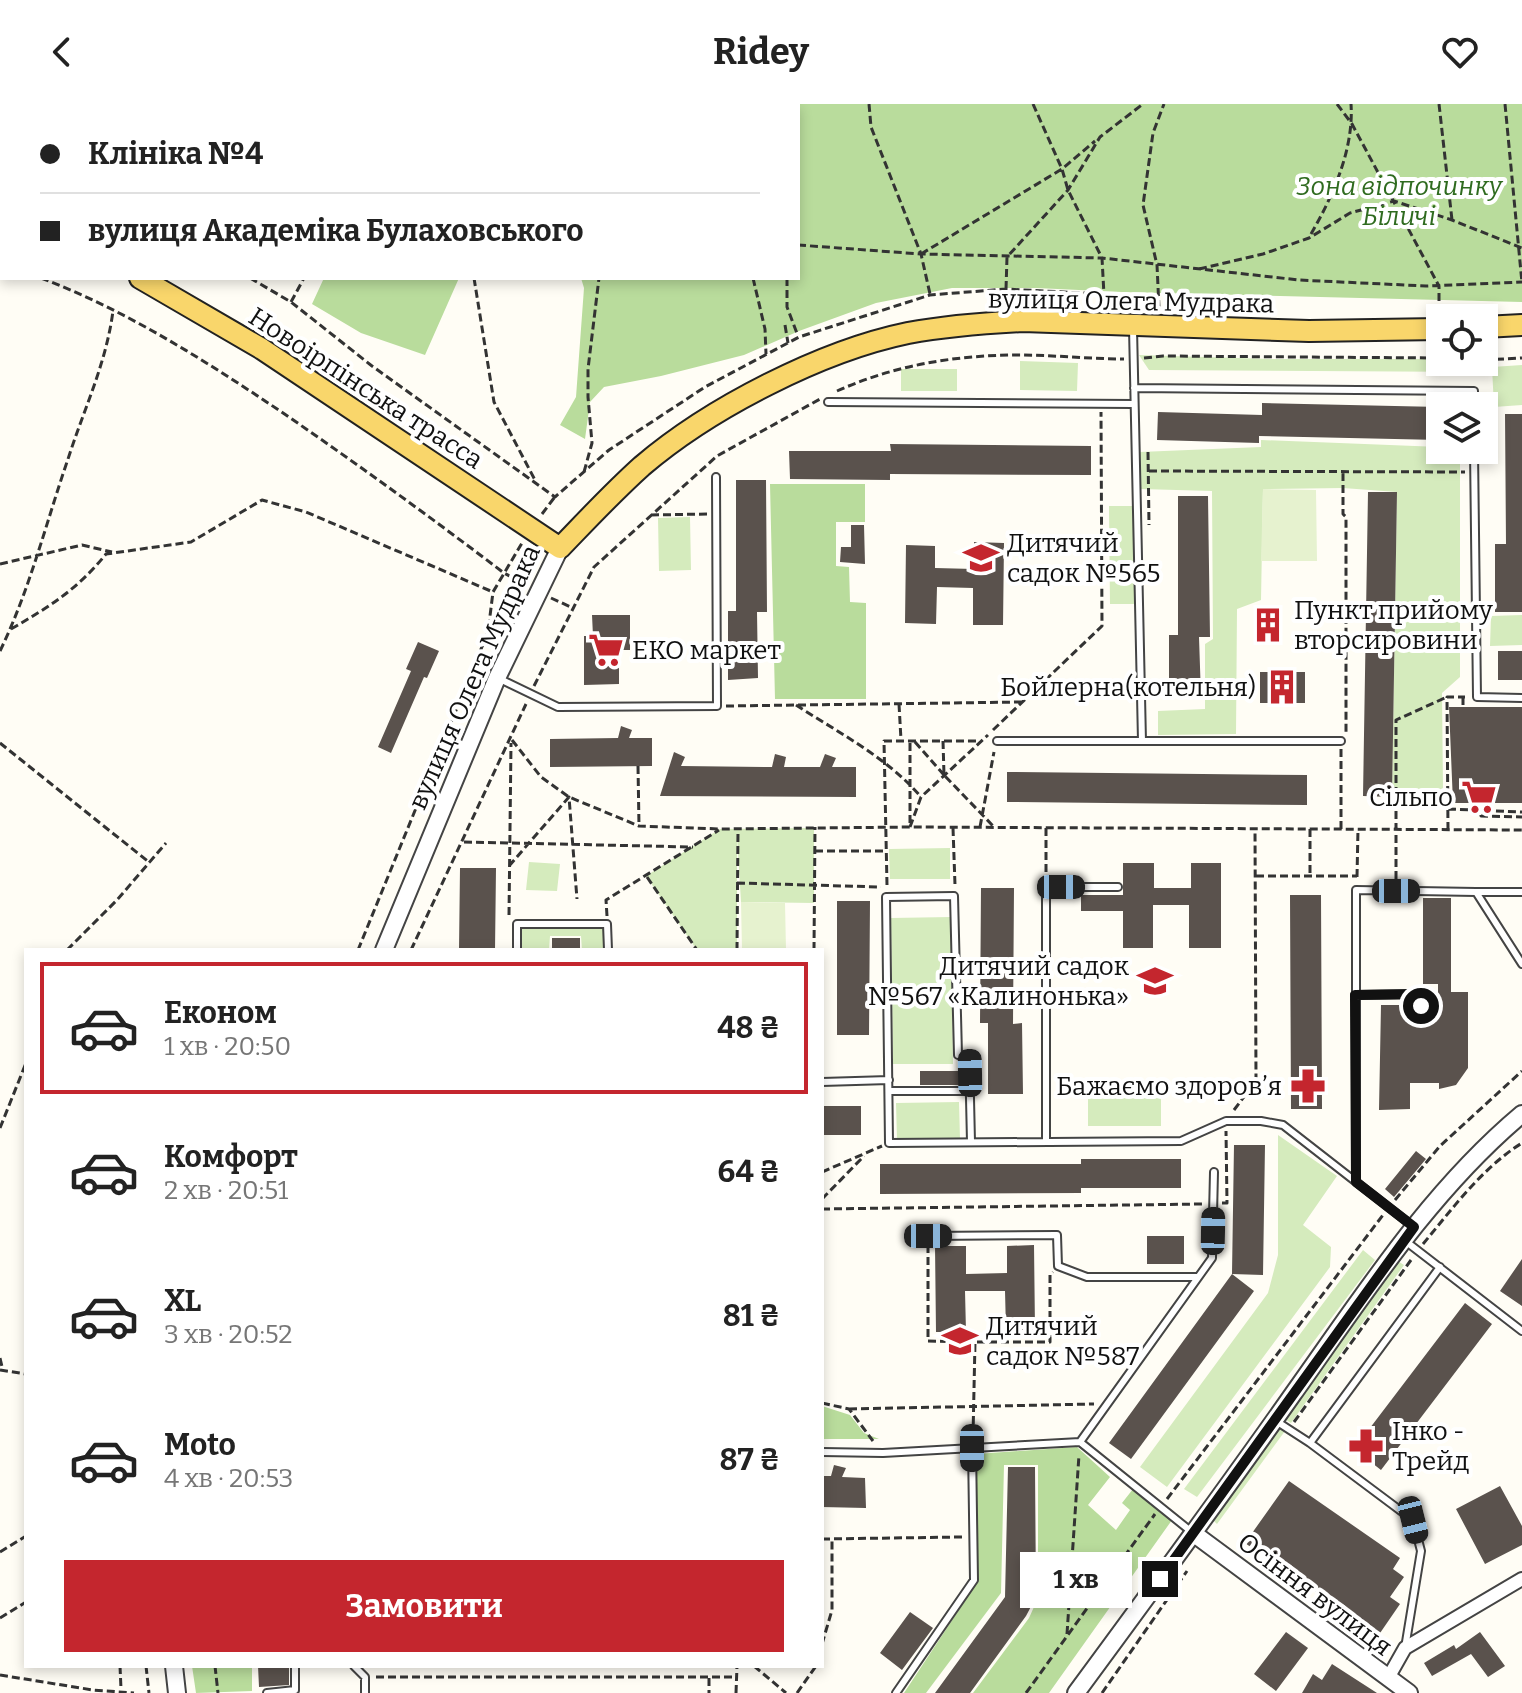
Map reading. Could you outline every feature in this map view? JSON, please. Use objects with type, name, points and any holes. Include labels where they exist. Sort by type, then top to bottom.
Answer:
[{"type":"main road","name":"Новоірпінська трасса","points":[[143,280],[262,349],[560,548]]},
{"type":"main road","name":"вулиця Олега Мудрака","points":[[560,548],[643,466],[691,429],[754,393],[822,360],[908,333],[1023,321],[1367,332],[1426,330]]},
{"type":"main road","points":[[1498,326],[1522,325]]},
{"type":"street","name":"вулиця Олега Мудрака","points":[[385,948],[497,678],[560,548]]},
{"type":"street","points":[[1076,1693],[1193,1533],[1282,1424],[1412,1239],[1480,1151],[1522,1114]]},
{"type":"street","name":"Осіння вулиця","points":[[1193,1533],[1409,1693]]},
{"type":"street","points":[[1388,1678],[1405,1648],[1522,1579]]},
{"type":"street","points":[[174,1668],[177,1693]]},
{"type":"lane","points":[[1132,325],[1142,741]]},
{"type":"lane","points":[[1134,388],[1474,392]]},
{"type":"lane","points":[[825,400],[1134,404]]},
{"type":"lane","points":[[1474,464],[1477,697],[1522,698]]},
{"type":"lane","points":[[497,678],[558,707],[717,706],[716,477]]},
{"type":"lane","points":[[997,741],[1341,741]]},
{"type":"lane","points":[[1046,1142],[1046,887],[1118,887]]},
{"type":"lane","points":[[1356,1182],[1356,890],[1522,892]]},
{"type":"lane","points":[[1476,892],[1522,964]]},
{"type":"lane","points":[[971,1142],[969,1055],[958,1055],[954,896],[886,897],[889,1143],[1181,1141],[1226,1121],[1261,1121],[1283,1125],[1389,1207],[1412,1239],[1440,1267],[1522,1331]]},
{"type":"lane","points":[[517,948],[517,924],[607,924],[608,948]]},
{"type":"lane","points":[[1355,995],[1421,994],[1421,1006]]},
{"type":"lane","points":[[824,1082],[889,1080]]},
{"type":"lane","points":[[889,1091],[970,1091]]},
{"type":"lane","points":[[1080,1442],[1212,1258],[1214,1172]]},
{"type":"lane","points":[[928,1236],[1057,1235],[1058,1266],[1087,1277],[1198,1277]]},
{"type":"lane","points":[[1310,1443],[1440,1267]]},
{"type":"lane","points":[[1282,1424],[1413,1520],[1421,1551],[1405,1648]]},
{"type":"lane","points":[[824,1452],[883,1453],[1080,1442],[1193,1533]]},
{"type":"lane","points":[[896,1693],[974,1580],[972,1448]]},
{"type":"lane","points":[[267,1693],[295,1690],[295,1668]]},
{"type":"lane","points":[[356,1668],[365,1677],[365,1693]]},
{"type":"path","points":[[869,104],[871,127],[921,254],[930,295],[1006,289],[1159,297]]},
{"type":"path","points":[[1033,104],[1068,190],[1102,258],[1104,295]]},
{"type":"path","points":[[921,254],[1062,169],[1143,104]]},
{"type":"path","points":[[1160,325],[1157,265],[1143,205],[1153,133],[1164,104]]},
{"type":"path","points":[[1337,104],[1352,124],[1439,286],[1439,304]]},
{"type":"path","points":[[1309,238],[1326,207],[1352,124],[1351,104]]},
{"type":"path","points":[[1439,104],[1452,220]]},
{"type":"path","points":[[800,245],[921,254],[1102,258],[1299,280],[1439,286],[1522,282],[1505,104]]},
{"type":"path","points":[[1006,289],[1007,257],[1068,190],[1100,137]]},
{"type":"path","points":[[1196,269],[1263,254],[1309,238],[1350,213],[1394,201],[1521,247]]},
{"type":"path","points":[[45,280],[176,344],[240,384],[347,456],[504,573]]},
{"type":"path","points":[[253,280],[291,302],[372,366],[538,486],[494,402],[474,280]]},
{"type":"path","points":[[291,302],[303,280]]},
{"type":"path","points":[[584,472],[592,443],[588,369],[599,280]]},
{"type":"path","points":[[753,280],[765,329],[766,354]]},
{"type":"path","points":[[787,280],[787,307],[799,337]]},
{"type":"path","points":[[0,651],[38,556],[69,454],[101,369],[113,311]]},
{"type":"path","points":[[785,325],[788,343]]},
{"type":"path","points":[[835,392],[900,367],[944,359],[1018,355],[1133,359],[1163,356],[1426,358]]},
{"type":"path","points":[[1498,359],[1522,358]]},
{"type":"path","points":[[412,948],[530,693],[594,567],[717,456],[825,400]]},
{"type":"path","points":[[910,827],[921,797],[1102,626],[1101,404]]},
{"type":"path","points":[[1149,471],[1474,472]]},
{"type":"path","points":[[1341,829],[1341,741],[1346,737],[1346,517],[1343,514],[1343,473]]},
{"type":"path","points":[[11,629],[53,605],[85,580],[106,554],[191,542],[262,500],[306,512],[493,592],[488,632],[359,948]]},
{"type":"path","points":[[651,515],[716,514]]},
{"type":"path","points":[[0,564],[82,545],[116,553]]},
{"type":"path","points":[[1396,891],[1396,720],[1447,697],[1477,697]]},
{"type":"path","points":[[1447,697],[1448,830]]},
{"type":"path","points":[[1463,697],[1463,707]]},
{"type":"path","points":[[717,706],[1023,702]]},
{"type":"path","points":[[899,704],[901,741]]},
{"type":"path","points":[[796,705],[884,763],[921,797]]},
{"type":"path","points":[[511,739],[541,777],[569,797],[639,826],[720,829],[1522,830]]},
{"type":"path","points":[[509,922],[511,739]]},
{"type":"path","points":[[737,883],[887,888],[884,741],[997,741],[979,828]]},
{"type":"path","points":[[912,741],[995,828]]},
{"type":"path","points":[[910,827],[912,741]]},
{"type":"path","points":[[943,741],[944,775]]},
{"type":"path","points":[[0,743],[150,863]]},
{"type":"path","points":[[638,766],[639,826]]},
{"type":"path","points":[[509,866],[569,797]]},
{"type":"path","points":[[569,797],[577,899]]},
{"type":"path","points":[[1481,803],[1481,809]]},
{"type":"path","points":[[1448,809],[1522,814]]},
{"type":"path","points":[[814,948],[815,827]]},
{"type":"path","points":[[953,828],[954,896]]},
{"type":"path","points":[[1046,828],[1046,887]]},
{"type":"path","points":[[607,924],[606,900],[720,829]]},
{"type":"path","points":[[737,948],[738,829]]},
{"type":"path","points":[[824,1209],[1227,1203],[1226,1121],[1256,1081],[1255,829]]},
{"type":"path","points":[[1310,829],[1310,877]]},
{"type":"path","points":[[1356,890],[1358,829]]},
{"type":"path","points":[[463,842],[693,847]]},
{"type":"path","points":[[69,948],[117,900],[166,843]]},
{"type":"path","points":[[815,851],[885,851]]},
{"type":"path","points":[[646,876],[696,948]]},
{"type":"path","points":[[1255,876],[1357,876]]},
{"type":"path","points":[[0,1128],[24,1068]]},
{"type":"path","points":[[1026,1693],[1161,1506],[1389,1207],[1440,1146],[1522,1071]]},
{"type":"path","points":[[824,1171],[889,1143]]},
{"type":"path","points":[[1282,1424],[1412,1239],[1507,1152],[1522,1143]]},
{"type":"path","points":[[824,1197],[867,1152]]},
{"type":"path","points":[[928,1236],[928,1341],[1050,1342],[1050,1275],[1058,1266]]},
{"type":"path","points":[[972,1448],[975,1342]]},
{"type":"path","points":[[0,1358],[2,1370],[24,1374]]},
{"type":"path","points":[[824,1403],[849,1409],[1107,1404]]},
{"type":"path","points":[[849,1409],[883,1453]]},
{"type":"path","points":[[1067,1634],[1080,1442]]},
{"type":"path","points":[[0,1552],[24,1537]]},
{"type":"path","points":[[824,1539],[973,1537]]},
{"type":"path","points":[[824,1637],[832,1610],[832,1539]]},
{"type":"path","points":[[1102,1693],[1189,1568]]},
{"type":"path","points":[[0,1618],[24,1603]]},
{"type":"path","points":[[120,1668],[121,1692]]},
{"type":"path","points":[[146,1668],[149,1693]]},
{"type":"path","points":[[215,1668],[218,1693]]},
{"type":"path","points":[[736,1693],[737,1668]]},
{"type":"path","points":[[756,1668],[786,1693]]},
{"type":"path","points":[[797,1693],[815,1668]]},
{"type":"path","points":[[0,1675],[93,1690],[134,1693]]},
{"type":"path","points":[[365,1677],[737,1677]]},
{"type":"path","points":[[709,1678],[709,1693]]},
{"type":"green space","name":"Зона відпочинку Біличі","points":[[800,104],[1522,104],[1522,302],[952,288],[876,303],[744,355],[604,387],[590,402],[585,439],[560,425],[576,397],[584,288],[582,280],[800,280]]},
{"type":"green space","points":[[323,280],[458,280],[425,355],[361,333],[312,304]]},
{"type":"green space","points":[[1139,355],[1426,359],[1426,372],[1149,370]]},
{"type":"green space","points":[[1020,361],[1078,363],[1077,391],[1020,390]]},
{"type":"green space","points":[[1522,365],[1522,405],[1498,407],[1498,392],[1493,392],[1492,376],[1498,376],[1498,367]]},
{"type":"green space","points":[[901,369],[957,369],[957,391],[901,391]]},
{"type":"green space","points":[[1261,440],[1426,446],[1426,464],[1460,464],[1460,677],[1442,693],[1443,790],[1392,797],[1397,492],[1343,488],[1263,489],[1261,600],[1237,609],[1236,734],[1158,735],[1158,711],[1205,709],[1205,644],[1213,639],[1212,491],[1141,489],[1140,452],[1261,447]]},
{"type":"green space","points":[[770,484],[865,484],[865,522],[836,522],[836,566],[849,567],[850,602],[866,603],[866,699],[775,699]]},
{"type":"green space","points":[[1263,489],[1316,490],[1317,561],[1261,561]]},
{"type":"green space","points":[[1109,506],[1136,506],[1137,604],[1110,604]]},
{"type":"green space","points":[[690,517],[691,570],[659,571],[658,518]]},
{"type":"green space","points":[[1522,615],[1522,645],[1490,646],[1491,616]]},
{"type":"green space","points":[[814,828],[814,903],[741,902],[737,836],[737,948],[696,948],[646,876],[720,829]]},
{"type":"green space","points":[[950,848],[950,879],[890,879],[889,849]]},
{"type":"green space","points":[[529,862],[560,864],[557,891],[526,890]]},
{"type":"green space","points":[[741,902],[785,903],[786,948],[742,948]]},
{"type":"green space","points":[[951,917],[953,1064],[893,1064],[891,918]]},
{"type":"green space","points":[[519,925],[605,926],[605,948],[582,948],[581,936],[550,936],[549,948],[519,948]]},
{"type":"green space","points":[[1161,1092],[1161,1126],[1088,1126],[1088,1093]]},
{"type":"green space","points":[[959,1102],[960,1139],[897,1140],[896,1103]]},
{"type":"green space","points":[[1278,1135],[1337,1176],[1303,1225],[1331,1247],[1330,1267],[1167,1487],[1140,1467],[1268,1293],[1278,1255]]},
{"type":"green space","points":[[1363,1250],[1375,1260],[1197,1497],[1184,1489]]},
{"type":"green space","points":[[1396,1260],[1404,1265],[1291,1423],[1280,1416]]},
{"type":"green space","points":[[824,1407],[850,1415],[864,1433],[879,1439],[824,1439]]},
{"type":"green space","points":[[1274,1424],[1285,1431],[1217,1524],[1208,1515]]},
{"type":"green space","points":[[1077,1447],[1110,1477],[1088,1505],[1116,1530],[1130,1510],[1122,1503],[1133,1489],[1172,1520],[1049,1693],[973,1693],[1029,1618],[1038,1598],[1038,1465],[1004,1465],[1001,1593],[926,1693],[904,1693],[978,1581],[976,1454]]},
{"type":"green space","points":[[192,1668],[252,1668],[252,1691],[196,1693]]},
{"type":"building","points":[[1262,403],[1426,407],[1426,440],[1259,436],[1259,443],[1157,440],[1158,412],[1262,415]]},
{"type":"building","points":[[1505,414],[1522,414],[1522,612],[1495,612],[1495,544],[1506,544]]},
{"type":"building","points":[[890,444],[1091,446],[1091,475],[890,474],[890,480],[790,479],[789,451],[891,451]]},
{"type":"building","points":[[736,480],[766,480],[767,612],[757,612],[758,678],[728,680],[728,611],[736,611]]},
{"type":"building","points":[[1368,492],[1397,492],[1392,797],[1363,796]]},
{"type":"building","points":[[1178,496],[1208,496],[1210,637],[1199,637],[1201,697],[1169,696],[1169,635],[1178,635]]},
{"type":"building","points":[[851,525],[864,525],[865,564],[840,562],[841,547],[851,547]]},
{"type":"building","points":[[974,542],[1004,543],[1003,625],[973,625],[973,588],[937,587],[936,624],[905,623],[906,545],[935,546],[935,568],[974,569]]},
{"type":"building","points":[[592,615],[630,615],[630,650],[619,650],[619,684],[584,685],[584,636],[593,636]]},
{"type":"building","points":[[418,642],[439,651],[427,678],[424,677],[391,753],[378,747],[411,671],[406,669]]},
{"type":"building","points":[[1498,651],[1522,651],[1522,680],[1498,680]]},
{"type":"building","name":"Бойлерна(котельня)","points":[[1260,672],[1305,672],[1305,703],[1260,703]]},
{"type":"building","points":[[1449,707],[1522,707],[1522,803],[1453,803]]},
{"type":"building","points":[[621,726],[632,730],[629,738],[652,738],[652,766],[550,767],[550,739],[618,738]]},
{"type":"building","points":[[674,752],[685,757],[681,766],[772,767],[775,754],[786,757],[784,767],[820,767],[825,754],[836,758],[832,767],[856,767],[856,797],[660,796]]},
{"type":"building","points":[[1007,772],[1307,775],[1307,805],[1007,802]]},
{"type":"building","points":[[1123,863],[1154,863],[1154,888],[1191,888],[1191,863],[1221,863],[1221,948],[1189,948],[1189,905],[1153,905],[1153,948],[1123,948],[1123,911],[1081,911],[1081,895],[1123,895]]},
{"type":"building","points":[[460,868],[496,868],[495,948],[459,948]]},
{"type":"building","points":[[981,888],[1014,888],[1013,1024],[1022,1023],[1023,1094],[988,1094],[988,1023],[980,1023]]},
{"type":"building","points":[[1290,895],[1321,895],[1322,1109],[1291,1109]]},
{"type":"building","points":[[1423,898],[1451,898],[1451,992],[1468,992],[1468,1068],[1456,1085],[1439,1089],[1439,1083],[1410,1083],[1410,1109],[1379,1110],[1381,1005],[1411,1005],[1411,1014],[1438,1013],[1438,984],[1423,984]]},
{"type":"building","points":[[837,901],[870,901],[869,1035],[837,1035]]},
{"type":"building","points":[[552,938],[580,938],[580,948],[552,948]]},
{"type":"building","points":[[920,1071],[959,1071],[959,1085],[920,1085]]},
{"type":"building","points":[[824,1106],[861,1106],[861,1135],[824,1135]]},
{"type":"building","points":[[1234,1145],[1265,1145],[1263,1275],[1232,1274]]},
{"type":"building","points":[[1416,1151],[1426,1159],[1394,1197],[1385,1189]]},
{"type":"building","points":[[1081,1159],[1181,1159],[1181,1188],[1081,1188],[1081,1193],[880,1194],[880,1164],[1081,1164]]},
{"type":"building","points":[[1147,1236],[1184,1236],[1184,1264],[1147,1264]]},
{"type":"building","points":[[1034,1245],[1035,1330],[1006,1330],[1005,1291],[965,1291],[966,1332],[936,1332],[935,1246],[966,1246],[966,1274],[1007,1273],[1007,1246]]},
{"type":"building","points":[[1522,1259],[1522,1306],[1500,1291]]},
{"type":"building","points":[[1232,1274],[1254,1291],[1131,1459],[1109,1443]]},
{"type":"building","points":[[1465,1303],[1492,1324],[1381,1470],[1354,1449]]},
{"type":"building","points":[[834,1465],[846,1468],[842,1477],[865,1478],[866,1508],[824,1507],[824,1476],[831,1476]]},
{"type":"building","points":[[1008,1467],[1035,1467],[1036,1597],[1026,1616],[970,1693],[935,1693],[1005,1597]]},
{"type":"building","points":[[1289,1481],[1400,1558],[1393,1569],[1404,1577],[1390,1597],[1400,1604],[1378,1636],[1245,1543]]},
{"type":"building","points":[[1500,1486],[1522,1526],[1522,1545],[1485,1564],[1456,1509]]},
{"type":"building","points":[[910,1612],[933,1628],[902,1670],[880,1653]]},
{"type":"building","points":[[1286,1632],[1308,1648],[1276,1691],[1254,1674]]},
{"type":"building","points":[[1480,1632],[1505,1666],[1488,1677],[1471,1654],[1432,1676],[1424,1663],[1454,1645],[1456,1649]]},
{"type":"building","points":[[1332,1664],[1377,1693],[1302,1693],[1313,1674],[1322,1680]]},
{"type":"building","points":[[258,1668],[289,1668],[289,1685],[259,1687]]},
{"type":"place","name":"Дитячий садок №565","points":[[981,558]]},
{"type":"place","name":"Пункт прийому вторсировини","points":[[1268,625]]},
{"type":"place","name":"ЕКО маркет","points":[[606,650]]},
{"type":"place","name":"Бойлерна(котельня)","points":[[1282,687]]},
{"type":"place","name":"Сільпо","points":[[1479,797]]},
{"type":"place","name":"Дитячий садок №567 «Калинонька»","points":[[1155,981]]},
{"type":"place","name":"Бажаємо здоровʼя","points":[[1308,1086]]},
{"type":"place","name":"Дитячий садок №587","points":[[960,1341]]},
{"type":"place","name":"Інко - Трейд","points":[[1366,1446]]},
{"type":"route","points":[[1160,1579],[1414,1227],[1356,1182],[1355,995],[1421,994],[1421,1006]]}]
